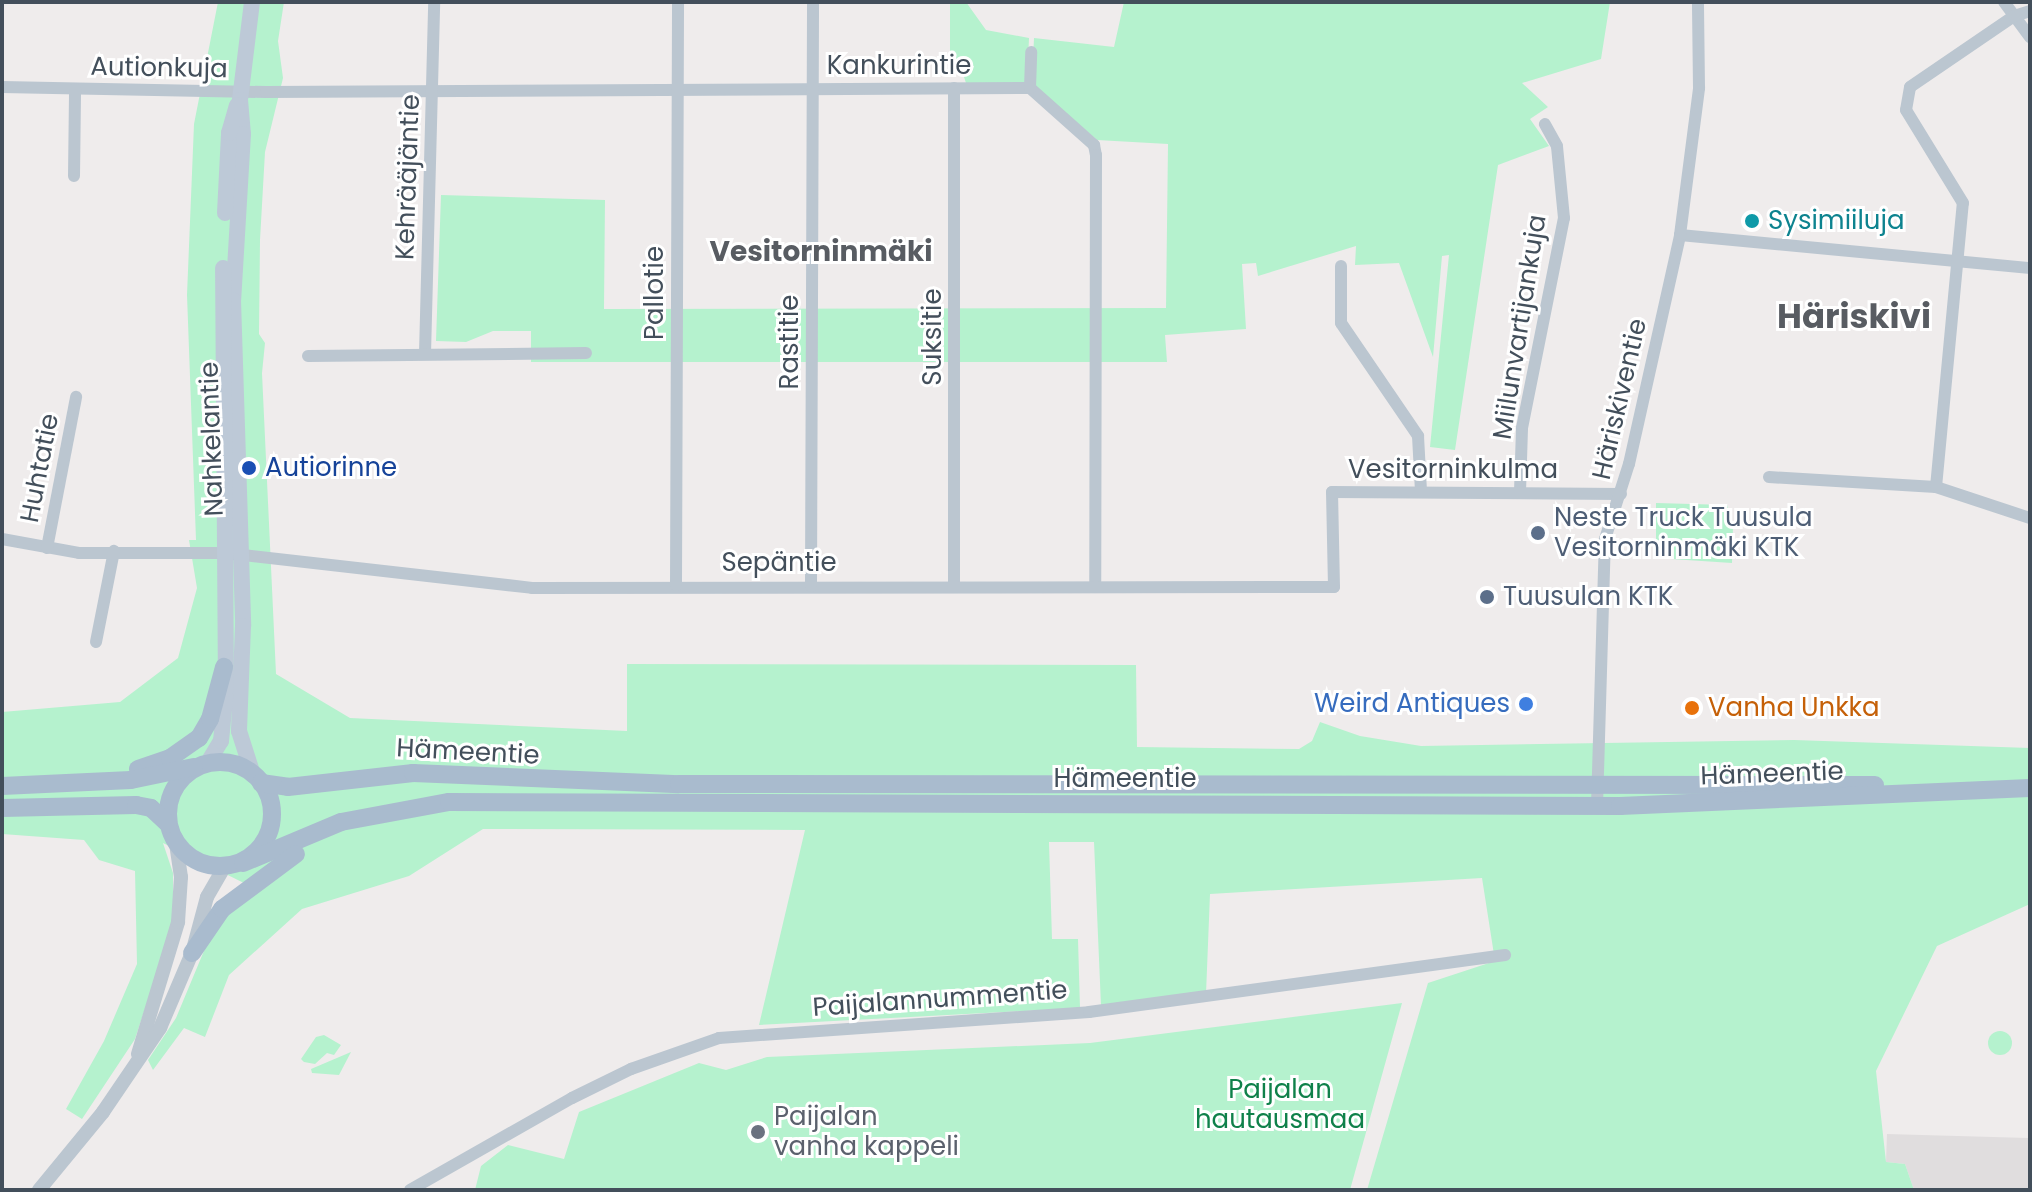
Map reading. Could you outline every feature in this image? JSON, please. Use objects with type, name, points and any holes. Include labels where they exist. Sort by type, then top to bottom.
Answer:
[{"type":"main road","name":"Nahkelantie","points":[[252,2],[240,96],[229,133],[223,256],[239,731],[257,779]]},
{"type":"main road","name":"Nahkelantie","points":[[204,764],[223,729],[224,667],[233,555]]},
{"type":"main road","points":[[107,782],[170,758],[199,738],[210,719],[224,667]]},
{"type":"main road","points":[[172,830],[171,793],[204,764]]},
{"type":"main road","points":[[2,786],[107,782],[204,764],[234,765],[257,779],[272,801],[272,823],[261,850],[243,863],[224,867],[194,857],[151,808],[136,805],[2,808]]},
{"type":"main road","name":"Hämeentie","points":[[257,779],[288,787],[413,773],[679,784],[1597,784],[2024,788]]},
{"type":"main road","name":"Hämeentie","points":[[243,863],[341,822],[475,801],[1597,806],[2024,788]]},
{"type":"main road","points":[[192,953],[222,909],[246,889],[284,861],[365,817]]},
{"type":"street","name":"Kehrääjäntie","points":[[425,354],[434,2]]},
{"type":"street","name":"Pallotie","points":[[676,585],[678,2]]},
{"type":"street","name":"Rastitie","points":[[811,586],[813,2]]},
{"type":"street","name":"Häriskiventie","points":[[1597,806],[1605,539],[1621,494],[1680,235],[1699,88],[1698,2]]},
{"type":"street","points":[[2004,2],[2030,37]]},
{"type":"street","points":[[1936,487],[1963,203],[1906,110],[1910,87],[2014,16],[2030,11]]},
{"type":"street","points":[[1031,52],[1030,88],[1094,145],[1096,155],[1095,586]]},
{"type":"street","name":"Autionkuja","points":[[2,87],[240,96]]},
{"type":"street","name":"Suksitie","points":[[954,88],[954,586]]},
{"type":"street","name":"Kankurintie","points":[[240,96],[433,89],[1030,88]]},
{"type":"street","name":"Autionkuja","points":[[74,176],[75,89]]},
{"type":"street","name":"Miilunvartijankuja","points":[[1520,492],[1522,428],[1564,218],[1557,146],[1545,124]]},
{"type":"street","points":[[1680,235],[2030,268]]},
{"type":"street","points":[[1341,266],[1341,323],[1418,436],[1421,492]]},
{"type":"street","points":[[308,356],[586,353]]},
{"type":"street","name":"Huhtatie","points":[[47,548],[76,397]]},
{"type":"street","points":[[1769,477],[1936,487],[2030,518]]},
{"type":"street","name":"Vesitorninkulma","points":[[1334,587],[1332,492],[1621,494]]},
{"type":"street","name":"Huhtatie","points":[[2,539],[47,548],[233,555]]},
{"type":"street","points":[[96,642],[114,551]]},
{"type":"street","name":"Sepäntie","points":[[233,555],[532,588],[676,585],[1334,587]]},
{"type":"street","points":[[138,1055],[178,922],[181,877],[172,830]]},
{"type":"street","points":[[39,1190],[103,1112],[138,1055],[160,1028],[192,953],[207,897],[224,867]]},
{"type":"street","name":"Paijalannummentie","points":[[410,1190],[572,1098],[631,1069],[719,1038],[1089,1012],[1505,955]]},
{"type":"shaded area","points":[[1887,1134],[2028,1138],[2030,1190],[1914,1190],[1905,1164],[1886,1162]]},
{"type":"green space","points":[[218,2],[284,2],[278,41],[283,78],[265,152],[260,240],[259,334],[265,343],[262,373],[276,674],[350,718],[627,731],[627,664],[1136,665],[1137,747],[1299,749],[1312,741],[1320,722],[1360,736],[1421,746],[1794,740],[2030,748],[2030,904],[1937,946],[1876,1071],[1886,1162],[1905,1164],[1914,1190],[1367,1190],[1428,983],[1495,961],[1482,878],[1210,894],[1206,994],[1101,1006],[1094,842],[1049,842],[1052,939],[1078,939],[1080,1008],[759,1025],[805,830],[483,829],[409,876],[302,909],[229,975],[205,1037],[184,1028],[153,1070],[148,1060],[176,1018],[206,946],[225,916],[254,888],[163,843],[173,873],[173,924],[135,1039],[82,1119],[66,1109],[104,1041],[137,964],[135,871],[99,860],[84,840],[2,834],[2,712],[120,702],[178,658],[197,588],[189,540],[196,540],[187,295],[194,124]]},
{"type":"green space","points":[[915,2],[966,2],[986,30],[1029,38],[1027,84],[966,83],[963,74],[950,73],[950,4]]},
{"type":"green space","points":[[1124,2],[1610,2],[1601,59],[1522,83],[1548,107],[1530,119],[1549,146],[1498,165],[1455,450],[1430,447],[1449,255],[1442,256],[1433,357],[1399,263],[1355,265],[1356,246],[1258,276],[1256,263],[1242,264],[1246,329],[1165,335],[1167,362],[531,362],[531,331],[493,331],[466,342],[436,341],[441,195],[605,200],[604,309],[1166,308],[1168,144],[1097,140],[1032,84],[1034,38],[1114,47]]},
{"type":"green space","points":[[1656,503],[1727,505],[1733,525],[1732,563],[1656,558]]},
{"type":"green space","name":"Paijalan hautausmaa","points":[[1402,1003],[1350,1190],[475,1190],[481,1166],[508,1145],[564,1159],[579,1112],[699,1063],[726,1070],[767,1057],[1090,1043]]},
{"type":"green space","points":[[2000,1031],[2009,1034],[2012,1043],[2009,1052],[2000,1055],[1991,1052],[1988,1043],[1991,1034]]},
{"type":"green space","points":[[324,1035],[341,1045],[334,1055],[327,1053],[315,1064],[304,1062],[301,1059],[316,1037]]},
{"type":"green space","points":[[351,1052],[339,1075],[312,1073],[311,1069]]},
{"type":"place","name":"Sysimiiluja","points":[[1752,221]]},
{"type":"place","name":"Autiorinne","points":[[249,468]]},
{"type":"place","name":"Neste Truck Tuusula Vesitorninmäki KTK","points":[[1538,533]]},
{"type":"place","name":"Tuusulan KTK","points":[[1487,597]]},
{"type":"place","name":"Weird Antiques","points":[[1526,704]]},
{"type":"place","name":"Vanha Unkka","points":[[1692,708]]},
{"type":"place","name":"Paijalan vanha kappeli","points":[[758,1132]]},
{"type":"district","name":"Vesitorninmäki","points":[[821,252]]},
{"type":"district","name":"Häriskivi","points":[[1854,317]]}]
